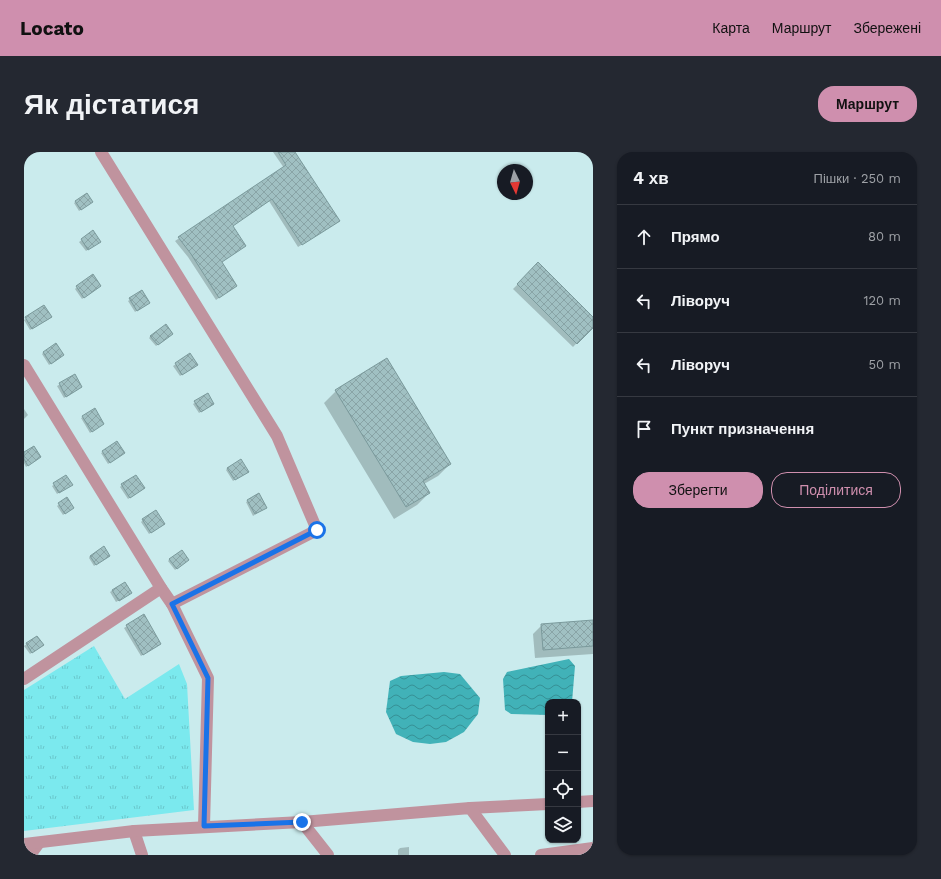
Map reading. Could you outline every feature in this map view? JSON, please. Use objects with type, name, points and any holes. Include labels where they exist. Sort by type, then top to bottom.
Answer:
[{"type":"street","points":[[101,152],[277,436],[317,530],[172,604]]},
{"type":"street","points":[[24,365],[172,604],[208,678],[204,826]]},
{"type":"street","points":[[25,676],[161,588]]},
{"type":"street","points":[[581,802],[593,801]]},
{"type":"street","points":[[24,844],[134,831],[204,826],[302,822],[470,808],[545,804]]},
{"type":"street","points":[[470,808],[505,855]]},
{"type":"street","points":[[302,822],[328,855]]},
{"type":"street","points":[[134,831],[142,855]]},
{"type":"street","points":[[30,855],[40,843]]},
{"type":"street","points":[[541,855],[593,848]]},
{"type":"green space","points":[[94,646],[125,699],[179,664],[187,684],[194,810],[24,831],[24,690]]},
{"type":"water","points":[[569,659],[575,666],[572,699],[545,699],[545,715],[511,714],[505,710],[503,679],[507,672]]},
{"type":"water","points":[[444,672],[460,674],[480,698],[478,714],[464,732],[446,742],[430,744],[413,742],[396,734],[386,712],[390,681],[401,676]]},
{"type":"building","points":[[278,152],[295,152],[340,221],[302,245],[272,199],[233,226],[246,246],[222,262],[237,286],[219,298],[191,254],[178,237],[286,165]]},
{"type":"building","points":[[87,193],[93,202],[81,210],[75,201]]},
{"type":"building","points":[[93,230],[101,242],[88,250],[81,239]]},
{"type":"building","points":[[538,262],[593,317],[593,328],[577,344],[517,284]]},
{"type":"building","points":[[93,274],[101,286],[84,298],[76,286]]},
{"type":"building","points":[[142,290],[150,303],[137,311],[129,298]]},
{"type":"building","points":[[44,305],[52,317],[32,329],[25,317]]},
{"type":"building","points":[[166,324],[173,334],[158,345],[150,336]]},
{"type":"building","points":[[56,343],[64,355],[51,364],[43,352]]},
{"type":"building","points":[[190,353],[198,365],[182,375],[175,363]]},
{"type":"building","points":[[387,358],[451,464],[423,481],[430,493],[406,507],[335,390]]},
{"type":"building","points":[[75,374],[82,387],[66,397],[59,383]]},
{"type":"building","points":[[208,393],[214,404],[201,412],[194,401]]},
{"type":"building","points":[[95,408],[104,424],[92,432],[82,416]]},
{"type":"building","points":[[117,441],[125,453],[110,463],[102,451]]},
{"type":"building","points":[[34,446],[41,457],[28,466],[24,459],[24,452]]},
{"type":"building","points":[[241,459],[249,472],[235,480],[227,468]]},
{"type":"building","points":[[66,475],[73,485],[59,493],[53,483]]},
{"type":"building","points":[[136,475],[145,488],[130,498],[121,484]]},
{"type":"building","points":[[259,493],[267,508],[255,514],[247,500]]},
{"type":"building","points":[[67,497],[74,508],[65,514],[58,503]]},
{"type":"building","points":[[156,510],[165,524],[151,533],[142,519]]},
{"type":"building","points":[[104,546],[110,556],[96,565],[90,556]]},
{"type":"building","points":[[182,550],[189,560],[177,569],[169,559]]},
{"type":"building","points":[[125,582],[132,593],[119,601],[112,590]]},
{"type":"building","points":[[144,614],[161,644],[143,655],[126,625]]},
{"type":"building","points":[[593,620],[593,646],[543,650],[541,624]]},
{"type":"building","points":[[37,636],[44,645],[32,653],[26,643]]},
{"type":"route","points":[[302,822],[204,826],[208,678],[172,604],[317,530]]}]
